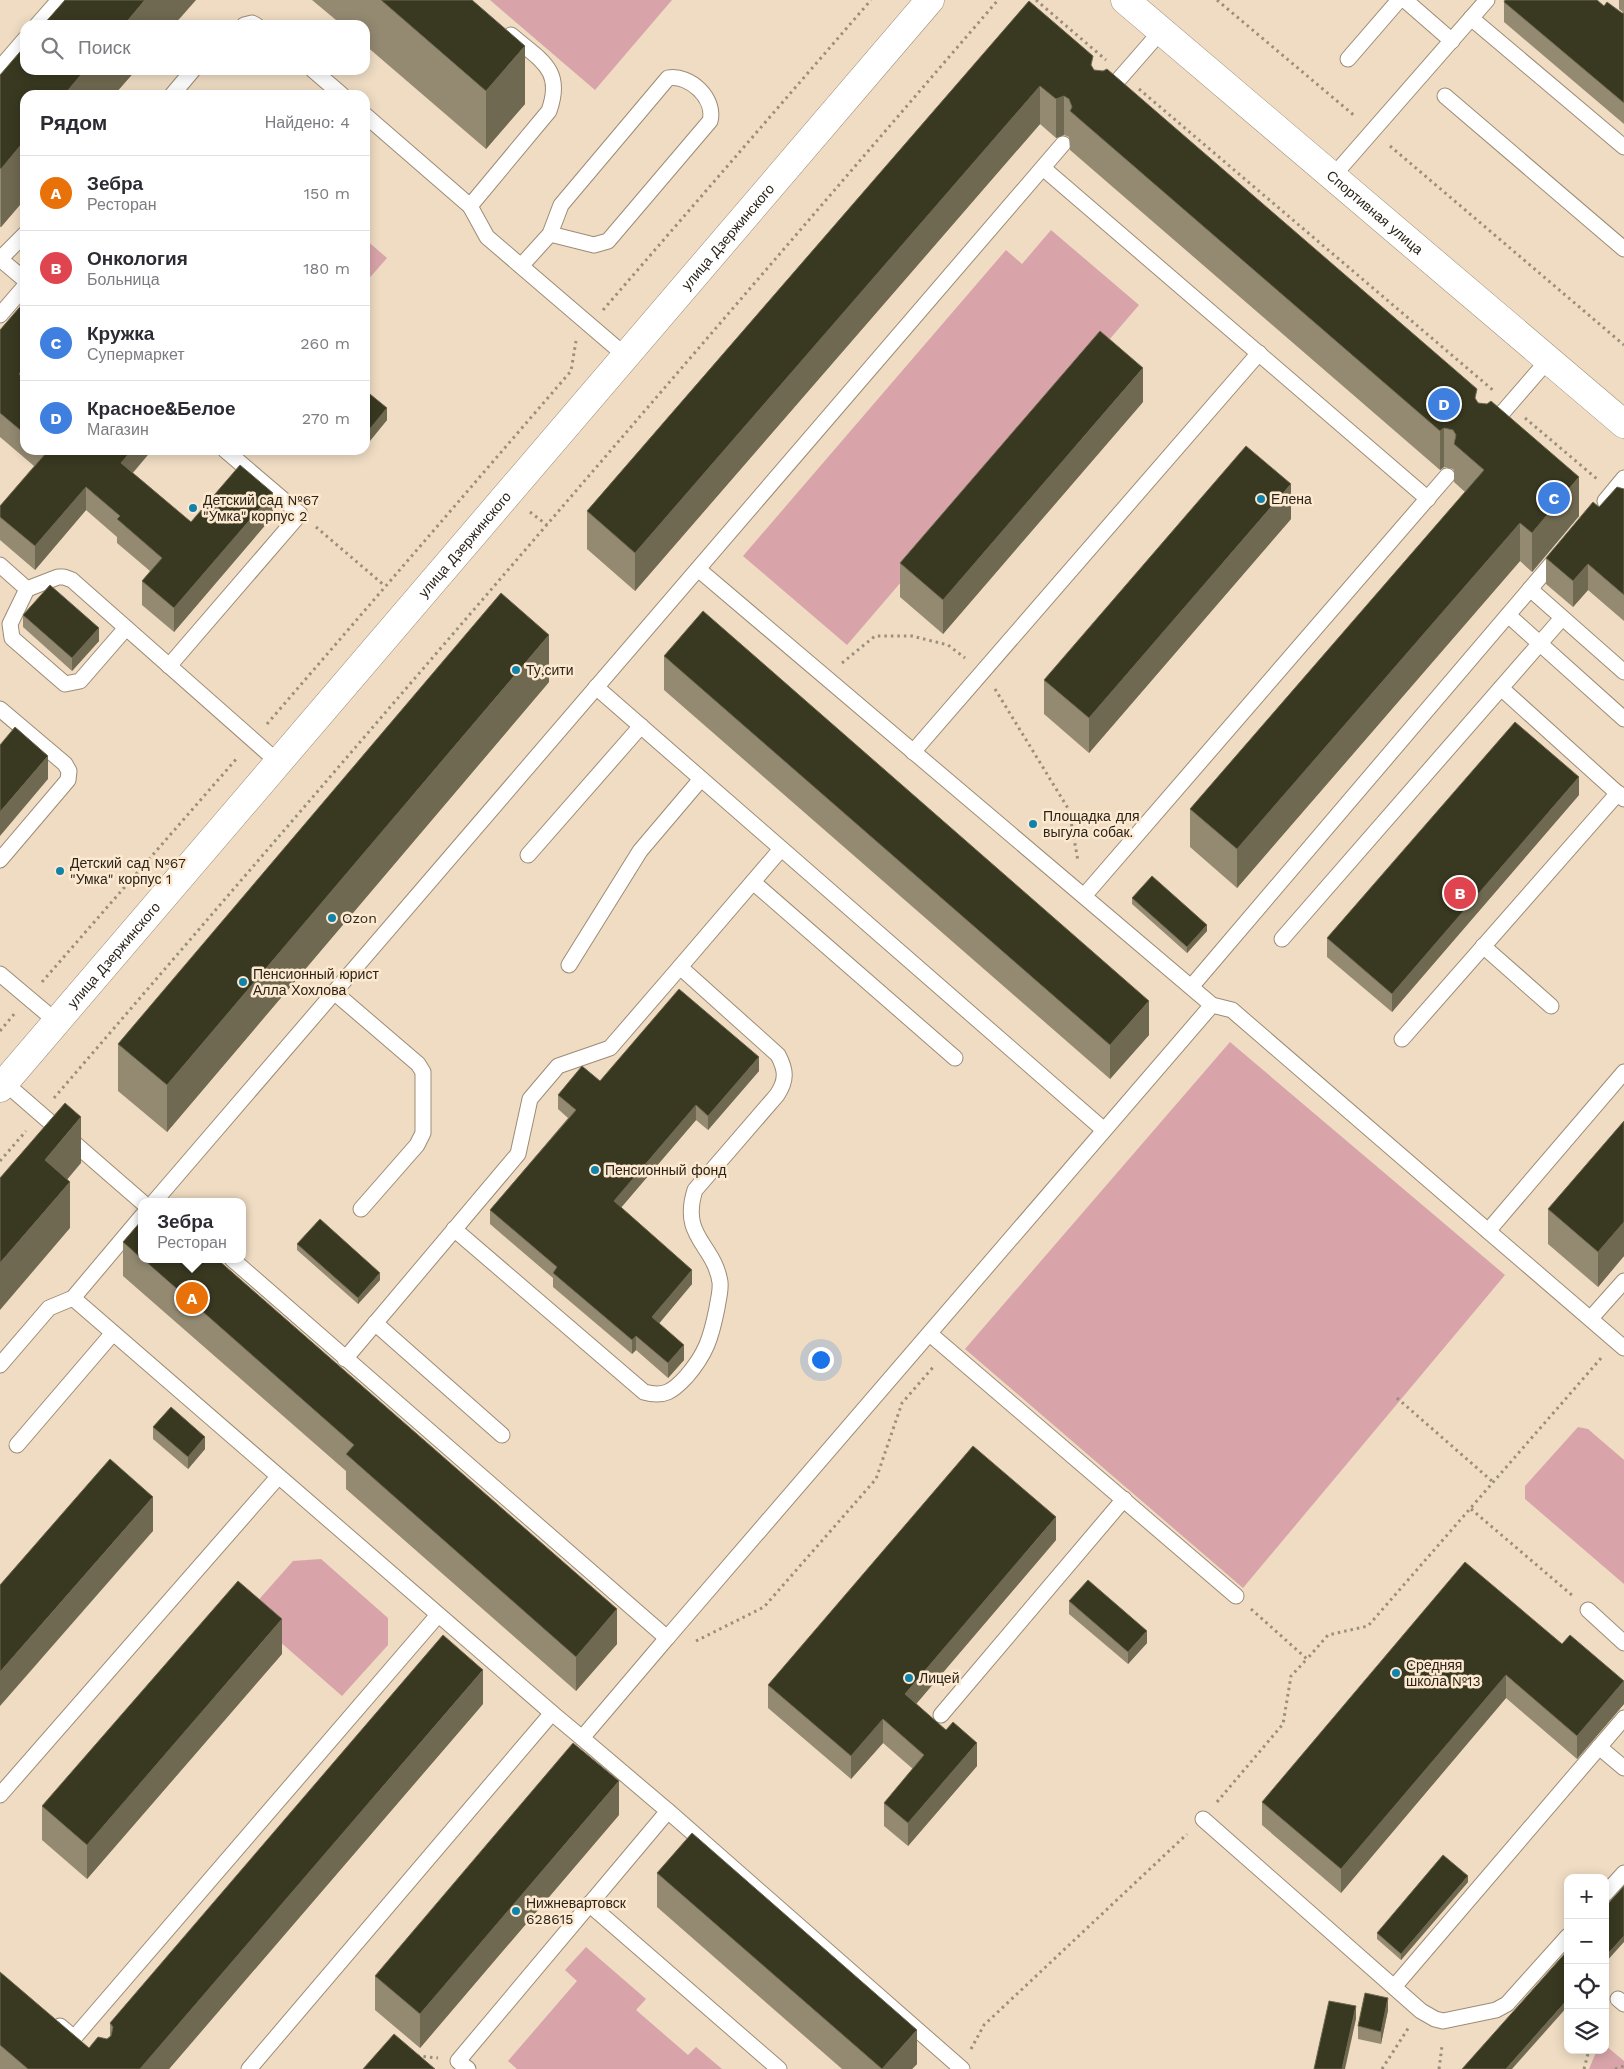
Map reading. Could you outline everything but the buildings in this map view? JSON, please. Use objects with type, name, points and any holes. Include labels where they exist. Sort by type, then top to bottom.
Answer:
[{"type":"street","name":"улица Дзержинского","points":[[2,1085],[627,357],[930,0]]},
{"type":"street","name":"Спортивная улица","points":[[1125,0],[1334,175],[1624,424]]},
{"type":"lane","points":[[41,20],[59,0]]},
{"type":"lane","points":[[1348,59],[1399,0]]},
{"type":"lane","points":[[1406,0],[1452,41]]},
{"type":"lane","points":[[1334,175],[1487,0]]},
{"type":"lane","points":[[1472,18],[1624,147]]},
{"type":"lane","points":[[470,206],[549,111],[555,95],[555,80],[545,65],[500,26]]},
{"type":"lane","points":[[1100,101],[1162,30]]},
{"type":"lane","points":[[0,68],[20,45]]},
{"type":"lane","points":[[176,90],[189,75]]},
{"type":"lane","points":[[319,75],[336,90]]},
{"type":"lane","points":[[521,266],[550,234],[561,205],[668,78],[677,76],[686,80],[709,100],[713,111],[710,121],[608,241],[594,245],[550,234]]},
{"type":"lane","points":[[1445,96],[1624,249]]},
{"type":"lane","points":[[370,119],[470,206],[487,237],[627,357]]},
{"type":"lane","points":[[161,1198],[334,992],[1063,144]]},
{"type":"lane","points":[[1043,168],[1428,499]]},
{"type":"lane","points":[[20,239],[0,259],[20,276]]},
{"type":"lane","points":[[0,315],[20,292]]},
{"type":"lane","points":[[913,752],[1259,354]]},
{"type":"lane","points":[[1484,434],[1549,359]]},
{"type":"lane","points":[[169,666],[300,514],[231,455]]},
{"type":"lane","points":[[1084,896],[1447,476]]},
{"type":"lane","points":[[1594,514],[1624,478]]},
{"type":"lane","points":[[1191,987],[1568,544]]},
{"type":"lane","points":[[0,565],[27,589]]},
{"type":"lane","points":[[698,569],[1212,1005],[1232,1010],[1620,1344]]},
{"type":"lane","points":[[126,628],[80,681],[66,684],[12,638],[10,624],[27,589],[64,576],[72,580],[278,762]]},
{"type":"lane","points":[[1530,590],[1624,672]]},
{"type":"lane","points":[[1508,615],[1624,719]]},
{"type":"lane","points":[[1282,939],[1562,618]]},
{"type":"lane","points":[[596,687],[1104,1130]]},
{"type":"lane","points":[[1402,1038],[1483,946],[1621,796],[1501,688]]},
{"type":"lane","points":[[0,709],[66,764],[69,771],[68,780],[0,860]]},
{"type":"lane","points":[[528,855],[640,726]]},
{"type":"lane","points":[[569,965],[640,851],[701,779]]},
{"type":"lane","points":[[345,1359],[518,1154],[530,1098],[558,1066],[610,1048],[781,849]]},
{"type":"lane","points":[[753,882],[955,1058]]},
{"type":"lane","points":[[1483,946],[1551,1006]]},
{"type":"lane","points":[[454,1229],[644,1392],[654,1395],[674,1390],[692,1370],[708,1346],[714,1323],[720,1281],[714,1265],[693,1228],[690,1215],[695,1190],[777,1095],[784,1084],[785,1068],[778,1055],[680,967]]},
{"type":"lane","points":[[0,974],[56,1022]]},
{"type":"lane","points":[[334,992],[418,1064],[423,1072],[423,1133],[417,1146],[361,1210]]},
{"type":"lane","points":[[582,1738],[1212,1005]]},
{"type":"lane","points":[[1488,1231],[1624,1072]]},
{"type":"lane","points":[[2,1085],[40,1114],[138,1199]]},
{"type":"lane","points":[[0,1365],[50,1308],[73,1298],[138,1221]]},
{"type":"lane","points":[[237,1263],[667,1638]]},
{"type":"lane","points":[[1591,1318],[1624,1280]]},
{"type":"lane","points":[[73,1298],[438,1615],[668,1811],[961,2068]]},
{"type":"lane","points":[[375,1323],[502,1435]]},
{"type":"lane","points":[[17,1445],[112,1333]]},
{"type":"lane","points":[[930,1334],[1236,1596]]},
{"type":"lane","points":[[0,1795],[278,1477]]},
{"type":"lane","points":[[941,1715],[1124,1499]]},
{"type":"lane","points":[[1588,1610],[1624,1643]]},
{"type":"lane","points":[[52,2019],[78,2042],[438,1615]]},
{"type":"lane","points":[[249,2069],[552,1713]]},
{"type":"lane","points":[[1394,1987],[1624,1718]]},
{"type":"lane","points":[[1599,1747],[1624,1768]]},
{"type":"lane","points":[[463,2065],[589,1904],[668,1811]]},
{"type":"lane","points":[[1203,1819],[1421,2011],[1435,2019],[1443,2021],[1496,2010],[1507,2004],[1564,1940]]},
{"type":"lane","points":[[1609,1890],[1624,1873]]},
{"type":"lane","points":[[589,1904],[779,2069]]},
{"type":"path","points":[[0,1031],[571,371],[575,342],[871,0]]},
{"type":"path","points":[[0,1161],[998,0]]},
{"type":"path","points":[[1036,0],[1613,492]]},
{"type":"path","points":[[1218,0],[1624,345]]},
{"type":"path","points":[[528,510],[547,526]]},
{"type":"path","points":[[300,514],[385,586]]},
{"type":"path","points":[[825,677],[875,636],[912,636],[948,644],[982,672],[1000,695],[1069,810],[1084,896]]},
{"type":"path","points":[[961,2068],[984,2025],[1203,1819],[1284,1724],[1291,1676],[1328,1635],[1368,1626],[1493,1482],[1620,1344]]},
{"type":"path","points":[[667,1638],[687,1645],[764,1607],[876,1479],[902,1403],[948,1350]]},
{"type":"path","points":[[1397,1398],[1493,1482]]},
{"type":"path","points":[[1471,1509],[1588,1610]]},
{"type":"path","points":[[1236,1596],[1307,1659]]},
{"type":"path","points":[[1382,2069],[1421,2011]]},
{"type":"path","points":[[1584,2069],[1588,2054]]},
{"type":"path","points":[[413,2056],[423,2055],[463,2065]]},
{"type":"path","points":[[1615,2069],[1624,2066]]},
{"type":"shaded area","points":[[490,0],[672,0],[595,90]]},
{"type":"shaded area","points":[[1051,230],[1139,305],[847,645],[743,556],[1006,250],[1022,264]]},
{"type":"shaded area","points":[[370,243],[387,258],[370,277]]},
{"type":"shaded area","points":[[1230,1042],[1505,1275],[1243,1588],[965,1349]]},
{"type":"shaded area","points":[[1578,1427],[1588,1429],[1624,1460],[1624,1584],[1525,1499],[1525,1486]]},
{"type":"shaded area","points":[[321,1559],[388,1618],[388,1645],[342,1696],[247,1613],[293,1561]]},
{"type":"shaded area","points":[[586,1947],[646,1999],[636,2010],[688,2055],[696,2047],[722,2069],[517,2069],[508,2061],[577,1981],[565,1970]]},
{"type":"shaded area","points":[[1609,2048],[1624,2061],[1624,2069],[1589,2069],[1595,2054],[1609,2054]]},
{"type":"place","name":"Красное&Белое","points":[[1444,404]]},
{"type":"place","name":"Кружка","points":[[1554,498]]},
{"type":"place","name":"Елена","points":[[1261,499]]},
{"type":"place","name":"Детский сад №67 \"Умка\" корпус 2","points":[[193,508]]},
{"type":"place","name":"Ту,сити","points":[[516,670]]},
{"type":"place","name":"Площадка для выгула собак.","points":[[1033,824]]},
{"type":"place","name":"Детский сад №67 \"Умка\" корпус 1","points":[[60,871]]},
{"type":"place","name":"Онкология","points":[[1460,893]]},
{"type":"place","name":"Ozon","points":[[332,918]]},
{"type":"place","name":"Пенсионный юрист Алла Хохлова","points":[[243,982]]},
{"type":"place","name":"Пенсионный фонд","points":[[595,1170]]},
{"type":"place","name":"Зебра","points":[[192,1298]]},
{"type":"place","name":"Средняя школа №13","points":[[1396,1673]]},
{"type":"place","name":"Лицей","points":[[909,1678]]},
{"type":"place","name":"Нижневартовск 628615","points":[[516,1911]]}]
